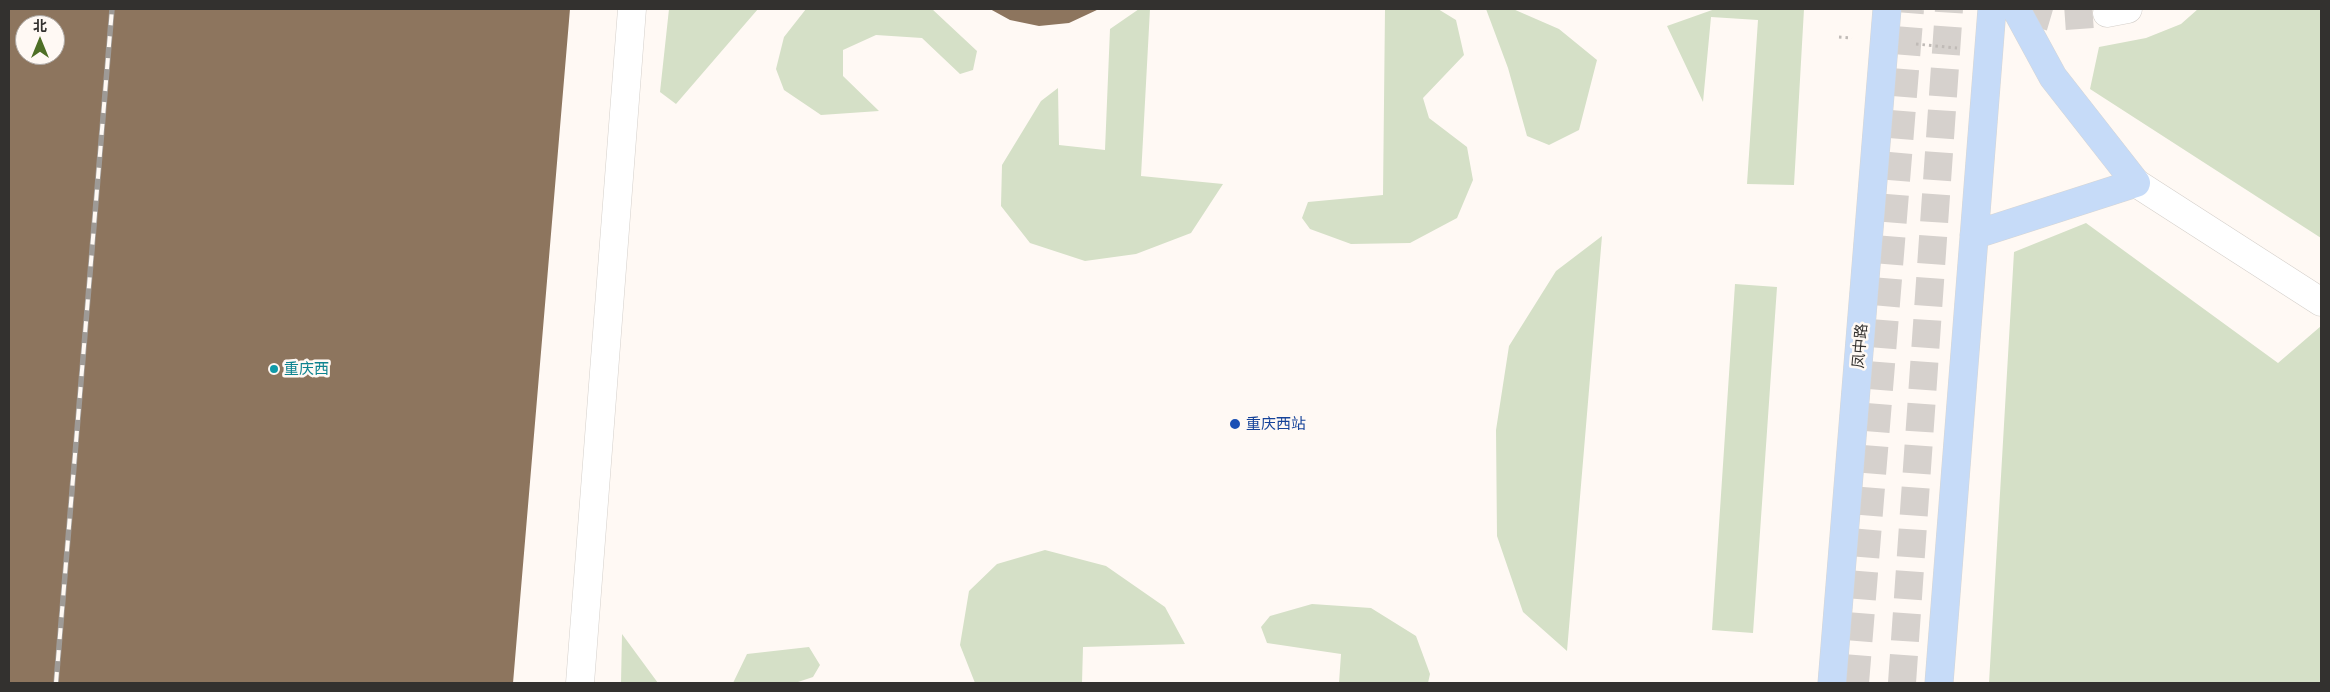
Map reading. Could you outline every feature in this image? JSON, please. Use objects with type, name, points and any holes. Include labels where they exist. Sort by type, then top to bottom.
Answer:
[{"type":"main road","name":"凤中路","points":[[1832,683],[1887,9]]},
{"type":"main road","points":[[1938,683],[1992,9]]},
{"type":"main road","points":[[1974,235],[2136,183],[2052,78],[2016,9]]},
{"type":"street","points":[[580,683],[632,9]]},
{"type":"street","points":[[2136,183],[2321,302]]},
{"type":"path","points":[[1839,37],[1988,51]]},
{"type":"green space","points":[[669,9],[758,9],[676,104],[660,92]]},
{"type":"green space","points":[[806,9],[932,9],[977,51],[973,70],[960,74],[922,38],[876,35],[843,50],[843,76],[879,111],[821,115],[784,90],[776,69],[784,37]]},
{"type":"green space","points":[[1139,9],[1150,9],[1141,176],[1223,184],[1191,233],[1136,254],[1085,261],[1030,243],[1001,206],[1002,165],[1041,101],[1058,88],[1059,145],[1105,150],[1110,29]]},
{"type":"green space","points":[[1385,9],[1438,9],[1456,20],[1464,55],[1423,98],[1429,118],[1467,147],[1473,180],[1457,218],[1410,243],[1351,244],[1310,229],[1302,218],[1308,202],[1383,195]]},
{"type":"green space","points":[[1486,9],[1513,9],[1559,29],[1597,60],[1579,130],[1549,145],[1527,136],[1508,68]]},
{"type":"green space","points":[[1715,9],[1804,9],[1794,185],[1747,184],[1758,20],[1711,17],[1703,102],[1667,26]]},
{"type":"green space","points":[[2198,9],[2321,9],[2321,238],[2090,89],[2099,47],[2146,38],[2181,24]]},
{"type":"green space","points":[[2086,223],[2278,363],[2321,326],[2321,683],[1989,683],[2014,252]]},
{"type":"green space","points":[[1602,236],[1567,651],[1523,612],[1497,536],[1496,430],[1509,346],[1556,271]]},
{"type":"green space","points":[[1735,284],[1777,287],[1753,633],[1712,630]]},
{"type":"green space","points":[[1045,550],[1106,566],[1165,607],[1185,644],[1083,647],[1082,683],[975,683],[960,645],[969,591],[997,564]]},
{"type":"green space","points":[[1312,604],[1371,608],[1416,636],[1430,674],[1428,683],[1339,683],[1341,654],[1267,643],[1261,627],[1270,616]]},
{"type":"green space","points":[[622,634],[658,683],[621,683]]},
{"type":"green space","points":[[809,647],[820,665],[813,677],[795,683],[733,683],[747,654]]},
{"type":"building","name":"重庆西","points":[[9,9],[570,9],[513,683],[9,683]]},
{"type":"building","points":[[990,9],[1099,9],[1069,23],[1039,26],[1010,20]]},
{"type":"tunnel","points":[[1855,683],[1910,9]]},
{"type":"tunnel","points":[[1902,683],[1949,9]]},
{"type":"tunnel","points":[[2024,9],[2051,17],[2107,13]]},
{"type":"railway","points":[[56,683],[112,9]]},
{"type":"place","name":"重庆西","points":[[274,369]]},
{"type":"place","name":"重庆西站","points":[[1235,424]]}]
